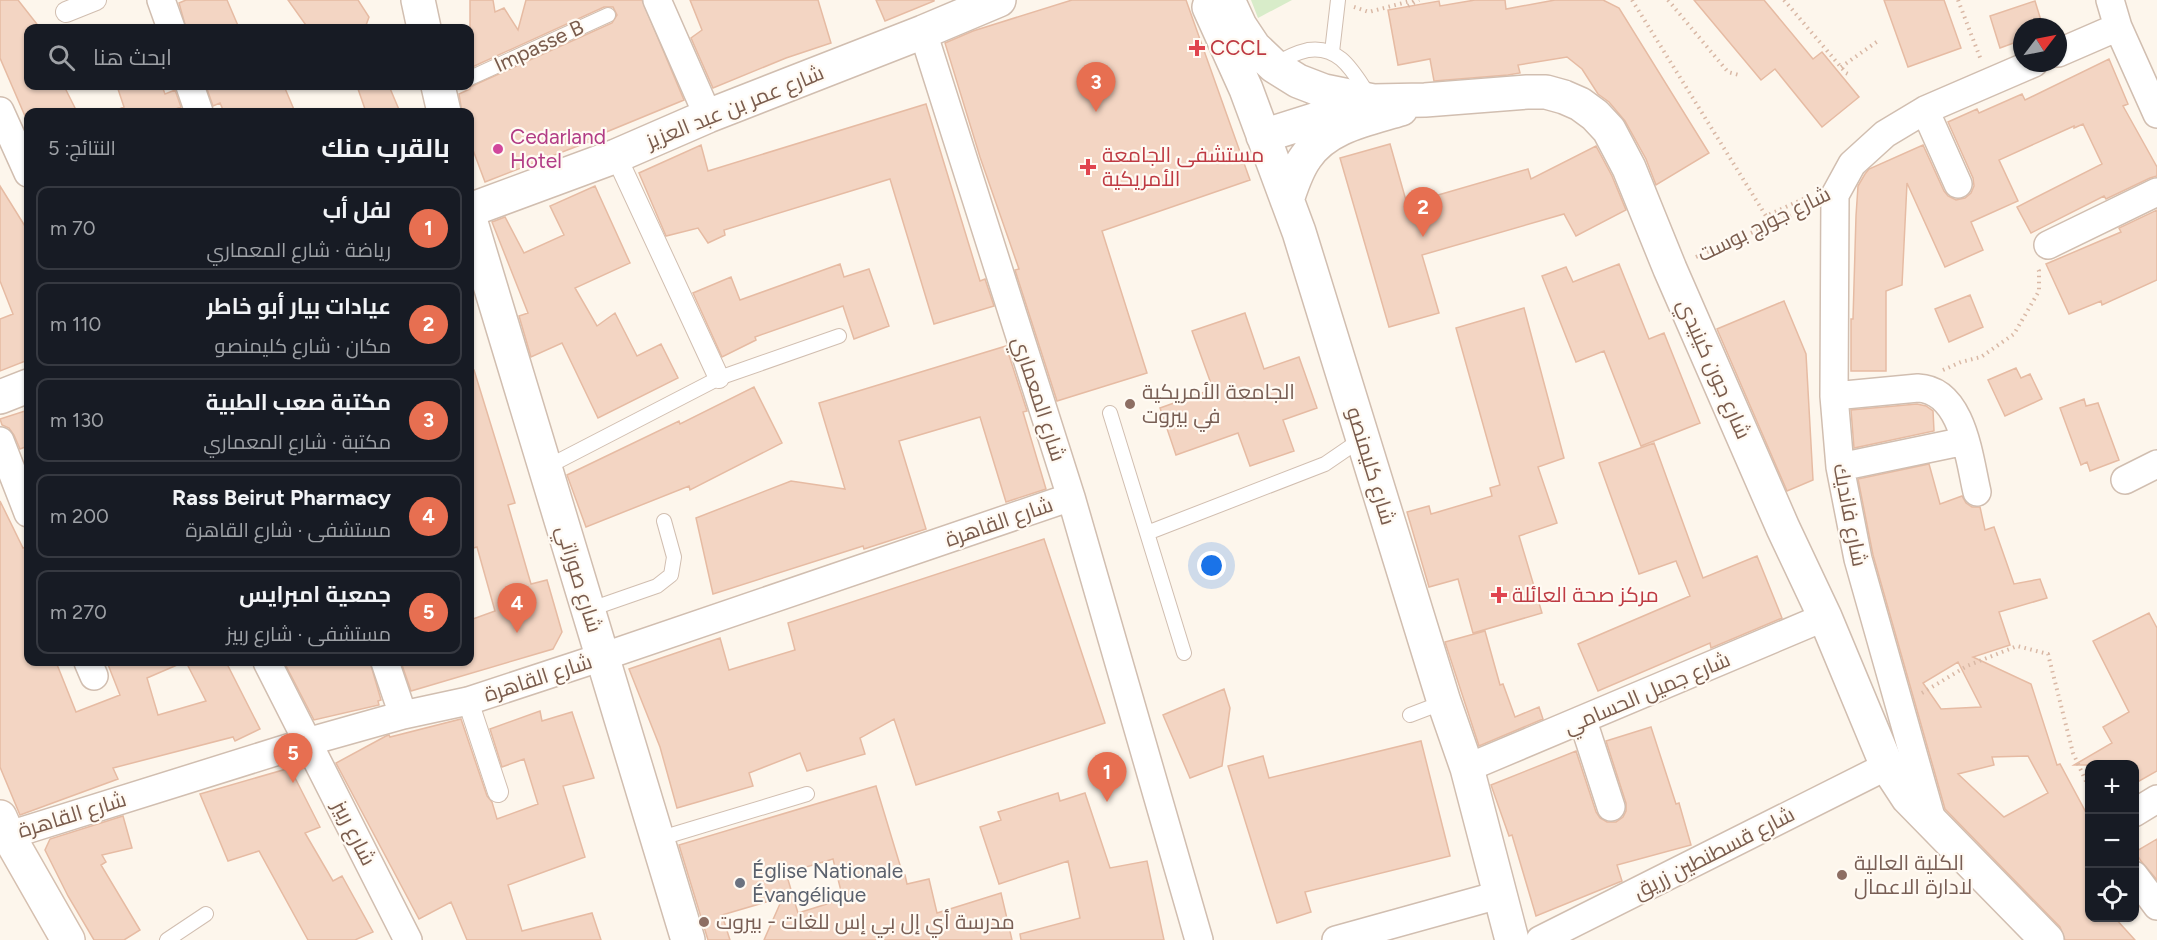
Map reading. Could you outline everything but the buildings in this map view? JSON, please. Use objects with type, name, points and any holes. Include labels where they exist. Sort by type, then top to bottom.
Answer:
[{"type":"street","points":[[66,12],[96,0]]},
{"type":"street","points":[[161,0],[170,24]]},
{"type":"street","points":[[418,0],[423,24]]},
{"type":"street","points":[[657,0],[708,116]]},
{"type":"street","name":"شارع عمر بن عبد العزيز","points":[[474,209],[616,156],[708,116],[999,0]]},
{"type":"street","name":"شارع كليمنصو","points":[[1206,0],[1246,89],[1287,200],[1444,702],[1467,768],[1512,940]]},
{"type":"street","points":[[2109,0],[2118,27],[2157,114]]},
{"type":"street","name":"شارع جون كينيدي","points":[[1234,13],[1254,46],[1274,66],[1298,81],[1324,91],[1373,101],[1546,92],[1580,104],[1595,115],[1609,130],[1618,146],[1783,528],[1825,617],[1887,766],[1908,798],[2047,940]]},
{"type":"street","points":[[2067,49],[2118,27]]},
{"type":"street","name":"شارع المعماري","points":[[923,32],[1071,497],[1199,940]]},
{"type":"street","points":[[1246,89],[1274,66]]},
{"type":"street","name":"شارع جورج بوست","points":[[1824,195],[1852,164],[1885,134],[1925,110],[2013,72]]},
{"type":"street","points":[[191,90],[198,108]]},
{"type":"street","points":[[1287,200],[1305,157],[1316,144],[1344,128],[1425,100]]},
{"type":"street","points":[[1263,136],[1373,101]]},
{"type":"street","points":[[1925,110],[1958,184]]},
{"type":"street","points":[[0,111],[24,165]]},
{"type":"street","points":[[616,156],[719,378]]},
{"type":"street","points":[[2048,245],[2157,192]]},
{"type":"street","name":"شارع فانديك","points":[[1824,195],[1834,396],[1840,467],[1858,559],[1933,824]]},
{"type":"street","name":"شارع صوراتي","points":[[474,232],[688,940]]},
{"type":"street","points":[[0,396],[24,387]]},
{"type":"street","points":[[1834,396],[1918,388],[1924,388],[1937,394],[1953,409],[1965,441],[1977,492]]},
{"type":"street","points":[[0,441],[24,503]]},
{"type":"street","points":[[1840,467],[1965,441]]},
{"type":"street","points":[[2125,480],[2157,464]]},
{"type":"street","name":"شارع القاهرة","points":[[3,830],[403,715],[468,701],[1071,497]]},
{"type":"street","name":"شارع جميل الحسامي","points":[[1467,768],[1825,617]]},
{"type":"street","name":"شارع ربيز","points":[[269,666],[408,940]]},
{"type":"street","points":[[386,666],[403,715]]},
{"type":"street","points":[[468,701],[498,792]]},
{"type":"street","points":[[1582,721],[1611,807]]},
{"type":"street","name":"شارع قسطنطين زريق","points":[[1540,940],[1887,766]]},
{"type":"street","points":[[2139,810],[2157,799]]},
{"type":"street","points":[[3,830],[68,940]]},
{"type":"street","points":[[2139,882],[2157,906]]},
{"type":"street","points":[[1336,940],[1503,900]]},
{"type":"street","points":[[1385,940],[1503,900]]},
{"type":"lane","points":[[1332,52],[1338,1]]},
{"type":"lane","name":"Impasse B","points":[[474,76],[608,15]]},
{"type":"lane","points":[[1274,66],[1284,58],[1298,52],[1312,50],[1332,52],[1347,63],[1373,101]]},
{"type":"lane","points":[[545,468],[719,378],[839,336]]},
{"type":"lane","points":[[1110,413],[1184,653]]},
{"type":"lane","points":[[1147,533],[1325,464],[1363,438]]},
{"type":"lane","points":[[588,610],[657,586],[671,575],[674,557],[664,521]]},
{"type":"lane","points":[[1410,715],[1444,702]]},
{"type":"lane","points":[[658,839],[807,794]]},
{"type":"lane","points":[[167,940],[206,914]]},
{"type":"path","points":[[1338,1],[1369,12],[1414,0]]},
{"type":"path","points":[[1408,6],[1419,0]]},
{"type":"path","points":[[1632,0],[1766,216],[1824,195]]},
{"type":"path","points":[[1668,0],[1728,72],[1739,75]]},
{"type":"path","points":[[1784,0],[1850,75]]},
{"type":"path","points":[[1958,0],[1982,63]]},
{"type":"path","points":[[1841,67],[1878,41]]},
{"type":"path","name":"شارع جورج بوست","points":[[1670,269],[1824,195]]},
{"type":"path","points":[[1937,394],[1941,371],[1961,362],[1981,357],[2014,334],[2039,291],[2039,272],[2035,264],[2038,254],[2048,245]]},
{"type":"path","points":[[1899,707],[1966,666],[2017,646],[2048,654],[2073,753],[2085,779]]},
{"type":"green space","points":[[1251,0],[1292,0],[1258,18]]},
{"type":"place","name":"CCCL","points":[[1197,48]]},
{"type":"place","name":"مكتبة صعب الطبية","points":[[1096,112]]},
{"type":"place","name":"Cedarland Hotel","points":[[498,149]]},
{"type":"place","name":"مستشفى الجامعة الأمريكية","points":[[1088,167]]},
{"type":"place","name":"عيادات بيار أبو خاطر","points":[[1423,237]]},
{"type":"place","name":"الجامعة الأمريكية في بيروت","points":[[1130,404]]},
{"type":"place","name":"مركز صحة العائلة","points":[[1499,595]]},
{"type":"place","name":"Rass Beirut Pharmacy","points":[[517,633]]},
{"type":"place","name":"جمعية امبرايس","points":[[293,783]]},
{"type":"place","name":"لفل أب","points":[[1107,802]]},
{"type":"place","name":"الكلية العالية لادارة الاعمال","points":[[1842,875]]},
{"type":"place","name":"Église Nationale Évangélique","points":[[740,883]]},
{"type":"place","name":"مدرسة أي إل بي إس للغات - بيروت","points":[[704,922]]}]
